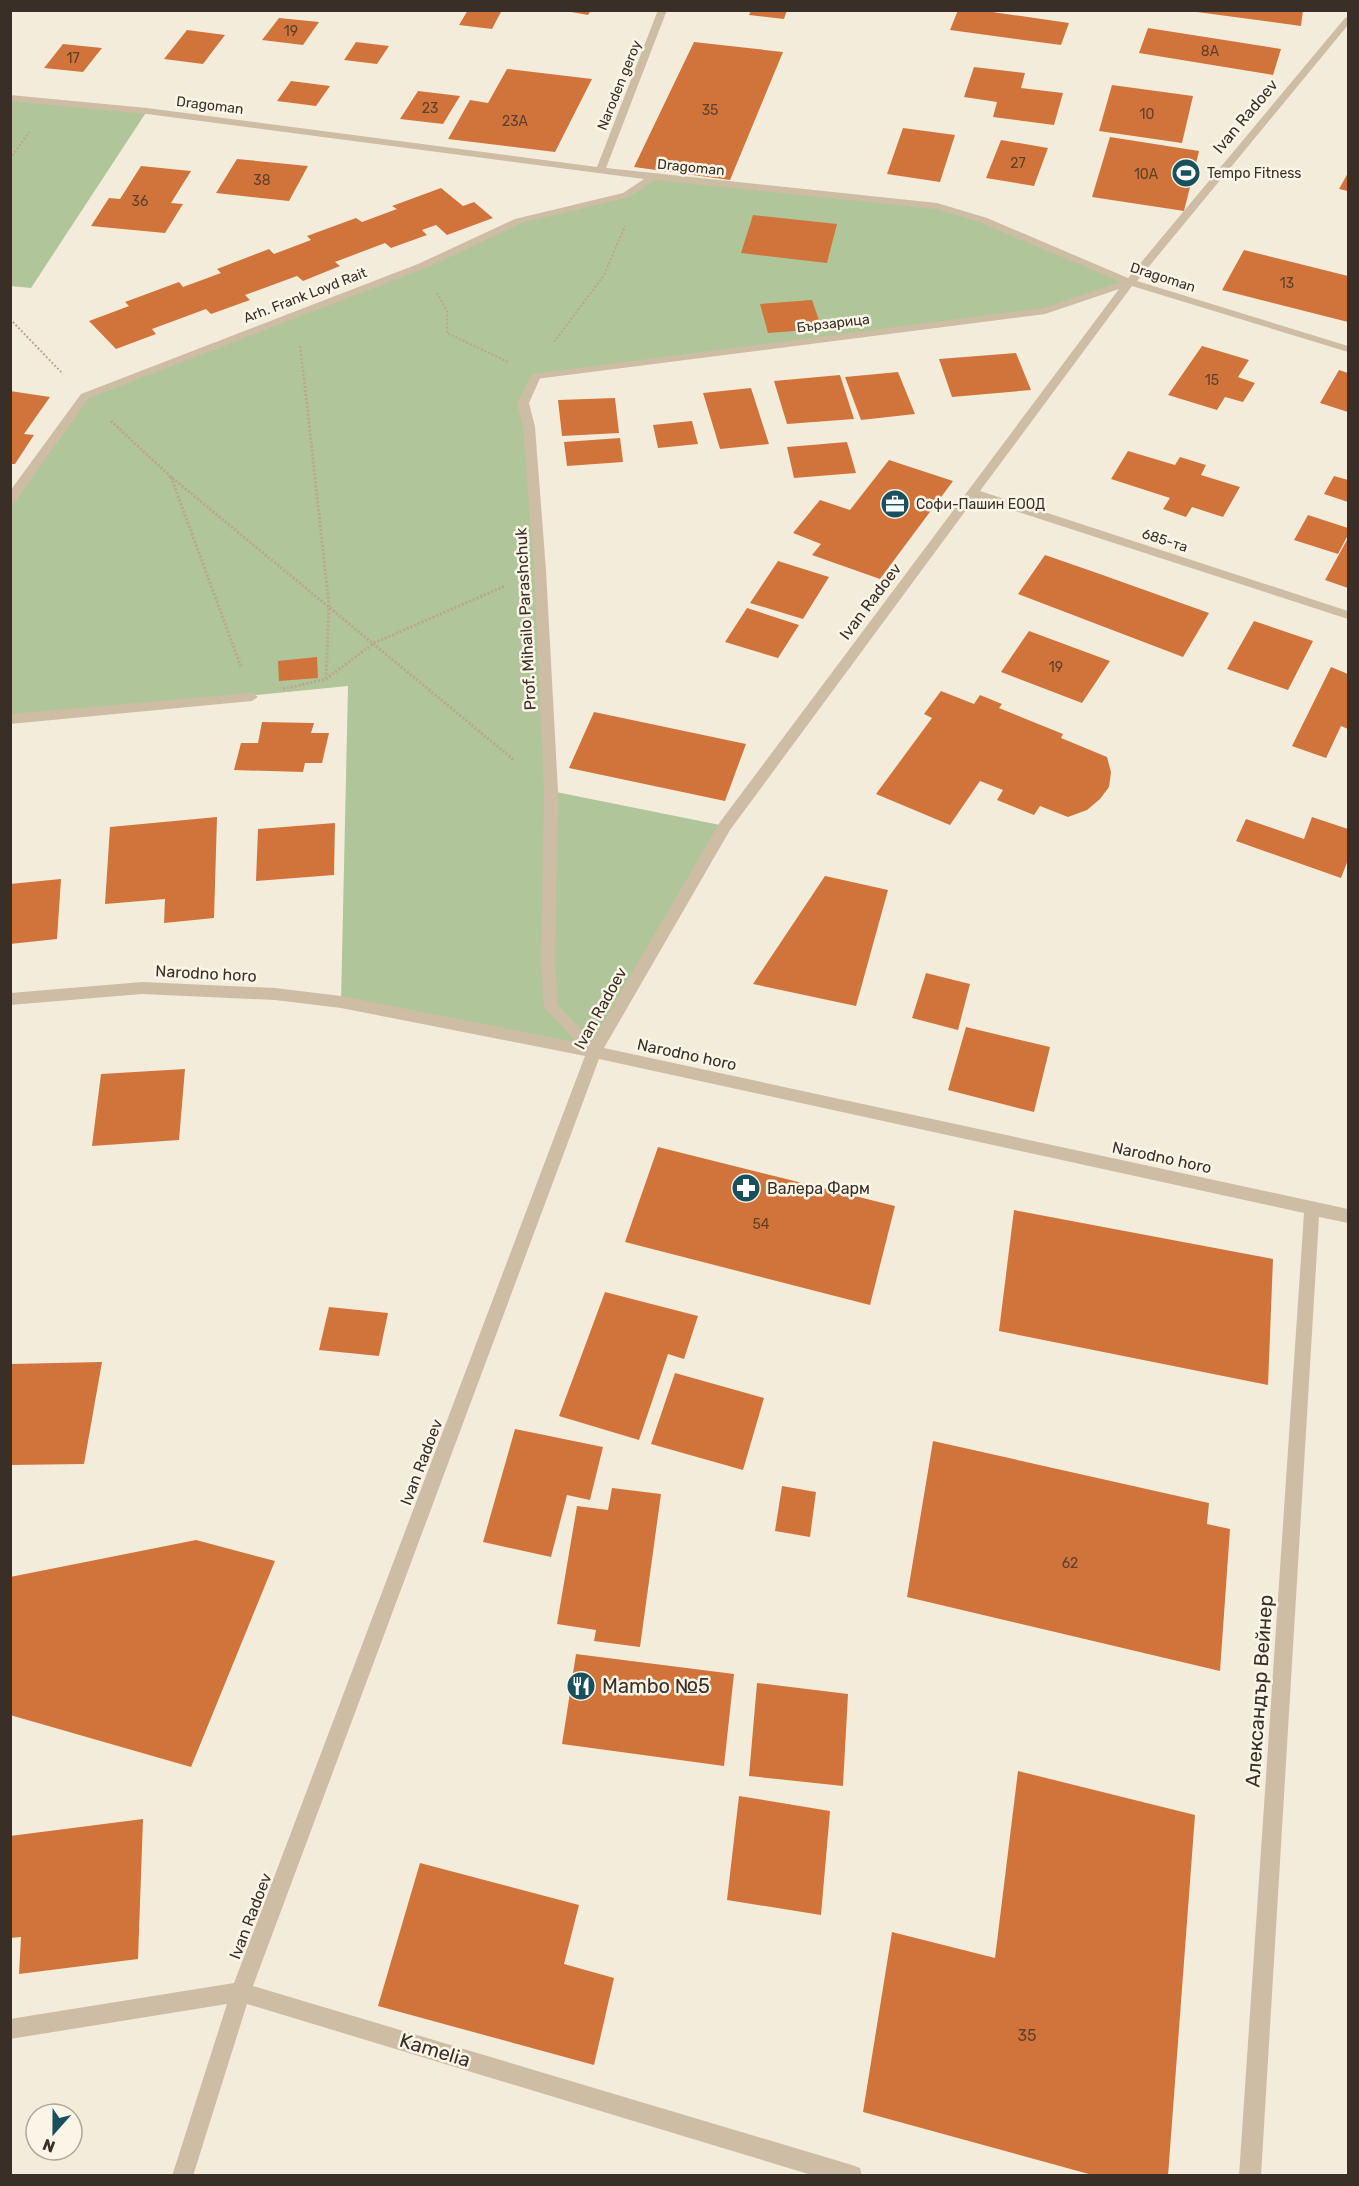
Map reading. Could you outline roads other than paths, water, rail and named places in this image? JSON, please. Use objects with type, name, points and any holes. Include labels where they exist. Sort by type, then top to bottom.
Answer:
[{"type":"street","name":"Naroden geroy","points":[[601,169],[663,10]]},
{"type":"street","name":"Ivan Radoev","points":[[182,2175],[241,1992],[594,1052],[725,825],[1130,282],[1348,20]]},
{"type":"street","name":"Dragoman","points":[[10,98],[147,111],[653,177],[937,206],[983,220],[1130,282],[1348,349]]},
{"type":"street","name":"Arh. Frank Loyd Rait","points":[[10,500],[85,396],[422,266],[519,221],[626,195],[653,177]]},
{"type":"street","name":"Бързарица","points":[[536,376],[1045,311],[1130,282]]},
{"type":"street","name":"Prof. Mihailo Parashchuk","points":[[536,376],[524,403],[540,570],[551,791],[548,964],[551,1007],[594,1052]]},
{"type":"street","name":"685-та","points":[[973,493],[1348,615]]},
{"type":"street","points":[[10,719],[252,697]]},
{"type":"street","name":"Narodno horo","points":[[10,999],[141,988],[275,994],[341,1002],[594,1052],[1348,1216]]},
{"type":"street","name":"Александър Вейнер","points":[[1250,2175],[1312,1208]]},
{"type":"street","name":"Kamelia","points":[[10,2029],[241,1992],[852,2175]]},
{"type":"place","name":"Tempo Fitness","points":[[1186,173]]},
{"type":"place","name":"Софи-Пашин ЕООД","points":[[895,504]]},
{"type":"place","name":"Валера Фарм","points":[[746,1188]]},
{"type":"place","name":"Mambo №5","points":[[581,1686]]}]
